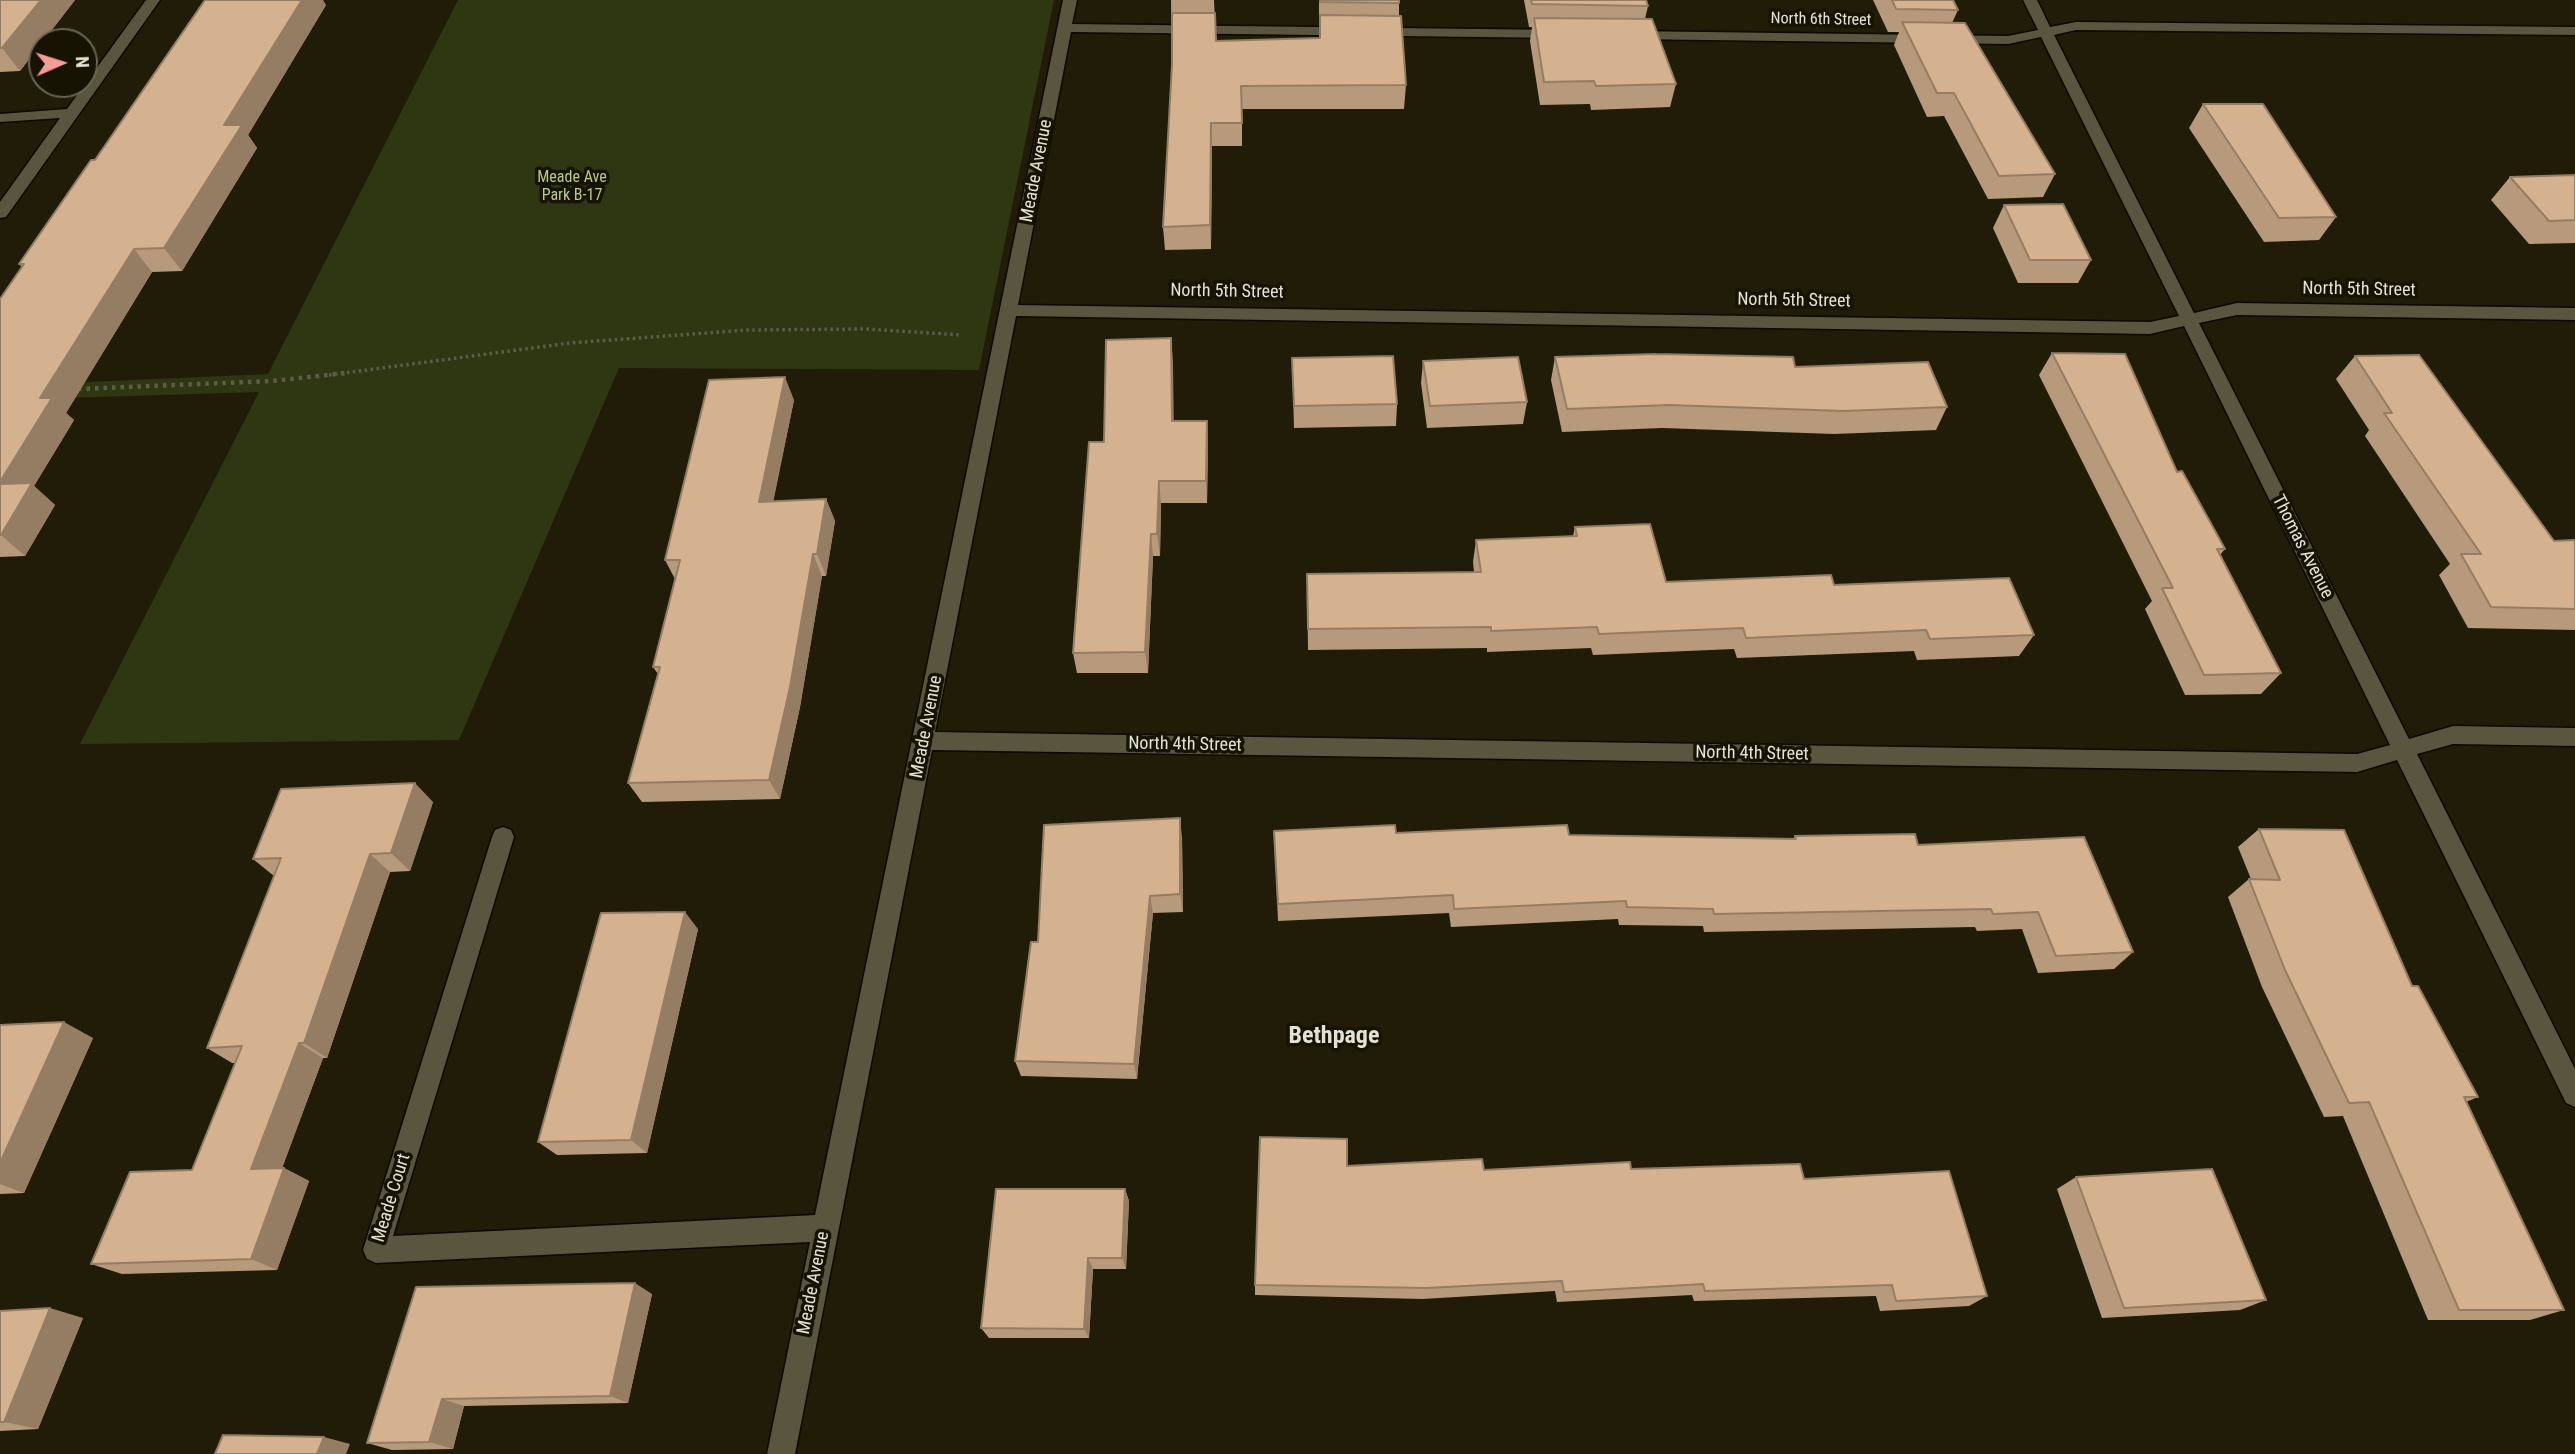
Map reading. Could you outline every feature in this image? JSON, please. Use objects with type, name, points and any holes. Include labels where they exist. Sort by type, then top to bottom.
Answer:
[{"type":"street","points":[[0,214],[153,0]]},
{"type":"street","name":"Meade Avenue","points":[[781,1454],[824,1228],[925,741],[1070,0]]},
{"type":"street","name":"Thomas Avenue","points":[[2029,0],[2575,1095]]},
{"type":"street","name":"North 6th Street","points":[[1619,35],[2008,40],[2076,26],[2575,31]]},
{"type":"street","points":[[1065,28],[1578,34]]},
{"type":"street","points":[[0,118],[72,113]]},
{"type":"street","name":"North 5th Street","points":[[1010,310],[2150,328],[2237,309],[2575,314]]},
{"type":"street","name":"North 4th Street","points":[[925,741],[2357,763],[2453,735],[2575,737]]},
{"type":"street","name":"Meade Court","points":[[503,837],[376,1251],[824,1228]]},
{"type":"path","points":[[68,389],[272,381],[387,369],[569,343],[748,330],[865,329],[963,335]]},
{"type":"green space","name":"Meade Ave Park B-17","points":[[458,0],[1054,0],[979,370],[619,368],[459,740],[80,744],[259,392],[0,400],[0,386],[268,374]]},
{"type":"building","points":[[0,0],[41,0],[2,48],[0,48]]},
{"type":"building","points":[[205,0],[302,0],[224,125],[242,125],[164,248],[134,249],[40,398],[52,398],[0,482],[0,299],[24,264],[19,264],[91,160],[95,160]]},
{"type":"building","points":[[1399,0],[1399,3],[1320,2]]},
{"type":"building","points":[[1531,0],[1646,0],[1648,6],[1532,4]]},
{"type":"building","points":[[1892,0],[1953,0],[1958,10],[1896,9]]},
{"type":"building","points":[[1172,13],[1215,13],[1216,41],[1320,38],[1320,15],[1401,16],[1406,85],[1241,86],[1242,123],[1211,123],[1210,225],[1163,227],[1172,65]]},
{"type":"building","points":[[1534,18],[1652,19],[1676,84],[1596,86],[1594,81],[1544,82]]},
{"type":"building","points":[[1902,22],[1965,23],[2055,174],[1999,176],[1954,93],[1937,93]]},
{"type":"building","points":[[2203,104],[2263,104],[2336,217],[2279,218]]},
{"type":"building","points":[[2575,175],[2575,220],[2549,221],[2510,177]]},
{"type":"building","points":[[2063,204],[2091,260],[2030,260],[2004,205]]},
{"type":"building","points":[[1171,338],[1172,421],[1207,421],[1206,481],[1159,481],[1157,534],[1151,534],[1145,652],[1073,653],[1089,442],[1104,442],[1106,340]]},
{"type":"building","points":[[2052,353],[2125,354],[2177,472],[2182,471],[2225,549],[2217,549],[2281,673],[2204,675],[2162,588],[2173,588]]},
{"type":"building","points":[[1656,354],[1793,357],[1795,367],[1928,362],[1947,407],[1844,411],[1669,405],[1567,409],[1555,357]]},
{"type":"building","points":[[2419,355],[2554,541],[2575,540],[2575,609],[2491,607],[2461,554],[2481,554],[2384,413],[2392,413],[2355,356]]},
{"type":"building","points":[[1393,356],[1397,404],[1294,406],[1292,358]]},
{"type":"building","points":[[1518,357],[1527,402],[1430,406],[1423,361]]},
{"type":"building","points":[[785,377],[759,502],[826,499],[817,554],[813,554],[790,687],[769,780],[628,783],[660,667],[653,667],[680,560],[665,560],[709,380]]},
{"type":"building","points":[[32,483],[1,535],[0,535],[0,484]]},
{"type":"building","points":[[1650,524],[1666,582],[1831,575],[1834,585],[2009,578],[2034,635],[1930,639],[1926,630],[1746,638],[1743,628],[1599,634],[1597,627],[1491,631],[1491,627],[1308,629],[1307,574],[1481,572],[1476,540],[1577,536],[1575,527]]},
{"type":"building","points":[[415,783],[391,853],[370,854],[304,1043],[299,1043],[251,1169],[284,1168],[251,1259],[91,1264],[130,1172],[192,1170],[242,1046],[207,1048],[281,858],[253,859],[281,789]]},
{"type":"building","points":[[1180,818],[1180,894],[1150,896],[1134,1064],[1015,1061],[1031,942],[1038,942],[1044,825]]},
{"type":"building","points":[[1395,825],[1396,833],[1567,825],[1569,835],[1796,839],[1795,836],[1915,834],[1918,845],[2084,837],[2133,952],[2056,956],[2038,912],[1993,914],[1991,909],[1714,914],[1713,909],[1627,907],[1626,901],[1454,909],[1453,895],[1278,904],[1274,831]]},
{"type":"building","points":[[2259,829],[2344,830],[2412,986],[2418,986],[2478,1097],[2464,1097],[2564,1310],[2459,1310],[2369,1102],[2349,1103],[2285,970],[2249,879],[2280,880]]},
{"type":"building","points":[[685,912],[631,1140],[538,1142],[601,913]]},
{"type":"building","points":[[64,1022],[0,1163],[0,1025]]},
{"type":"building","points":[[1260,1137],[1347,1139],[1347,1166],[1482,1159],[1484,1170],[1630,1162],[1631,1169],[1800,1164],[1804,1179],[1949,1171],[1987,1296],[1896,1301],[1892,1285],[1705,1291],[1703,1284],[1564,1292],[1562,1281],[1426,1288],[1255,1285]]},
{"type":"building","points":[[2212,1169],[2266,1300],[2124,1308],[2076,1177]]},
{"type":"building","points":[[996,1189],[1125,1189],[1122,1258],[1088,1258],[1084,1329],[981,1328]]},
{"type":"building","points":[[635,1283],[610,1396],[442,1399],[429,1442],[367,1443],[416,1287]]},
{"type":"building","points":[[50,1308],[4,1422],[0,1422],[0,1311]]},
{"type":"building","points":[[223,1435],[324,1437],[317,1454],[215,1454]]},
{"type":"district","name":"Bethpage","points":[[1334,1037]]}]
